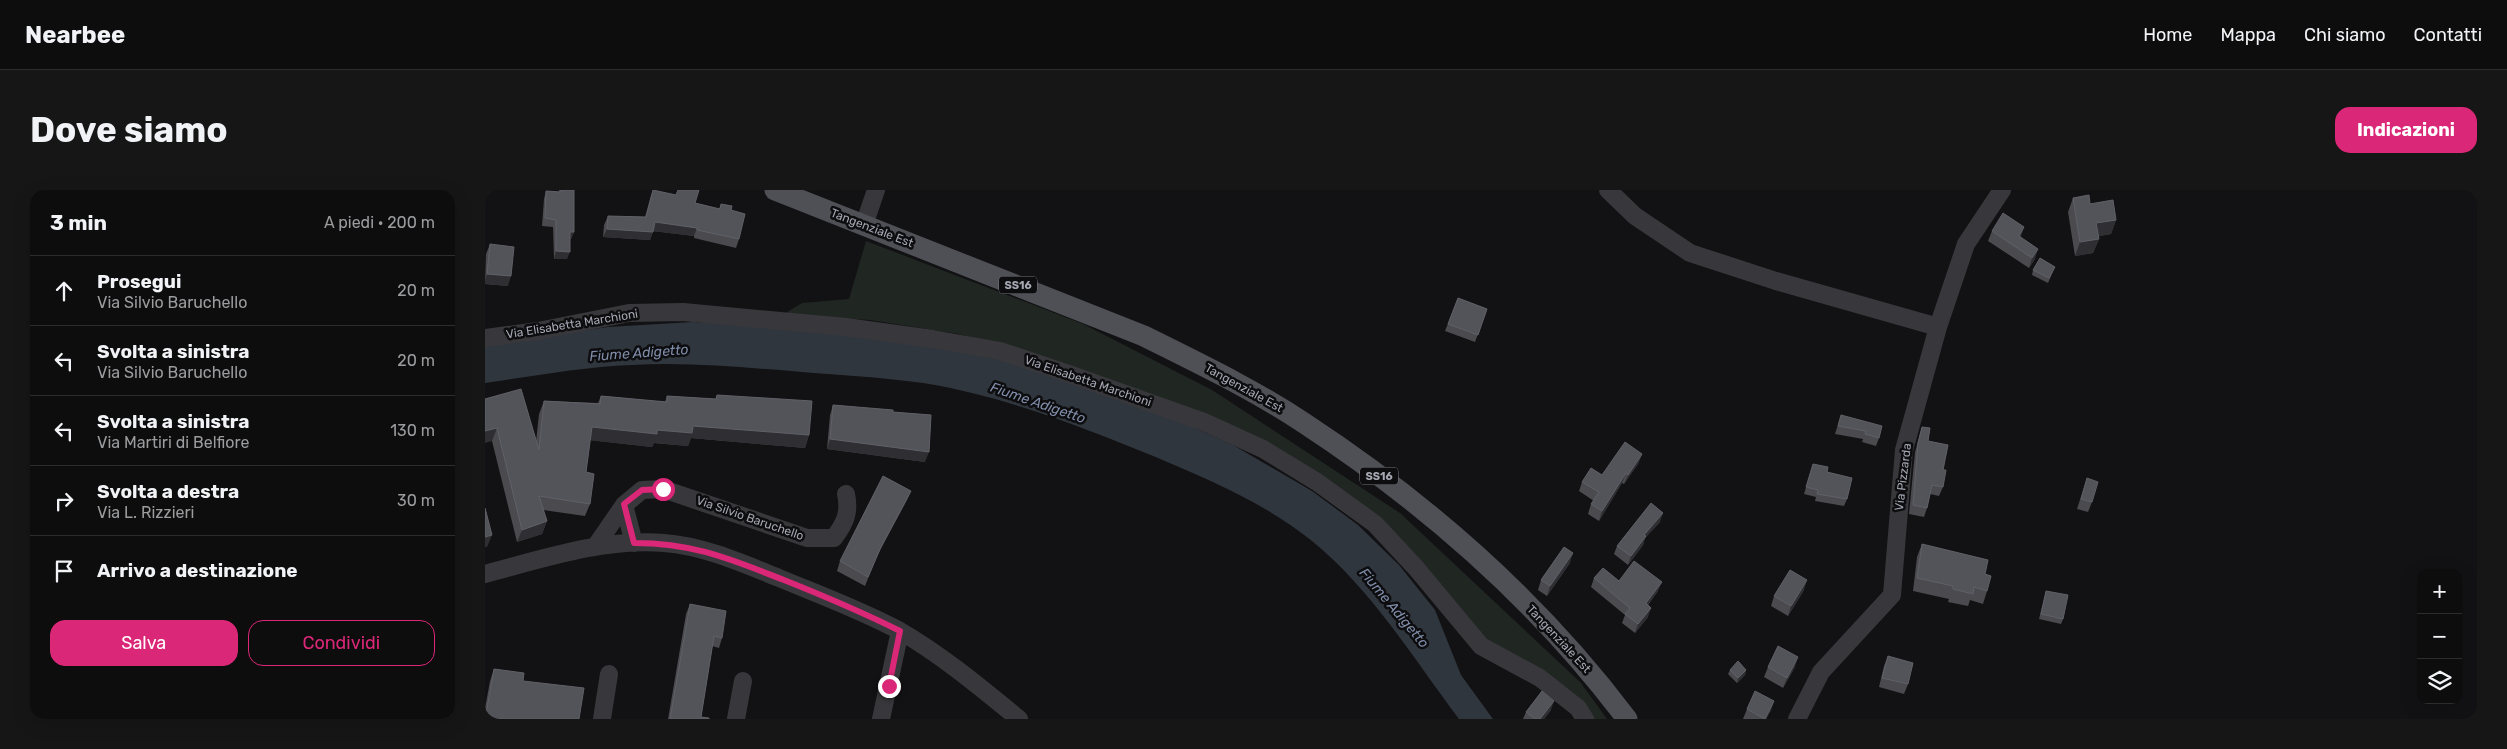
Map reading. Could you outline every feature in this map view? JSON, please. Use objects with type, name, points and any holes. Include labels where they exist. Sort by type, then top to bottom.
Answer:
[{"type":"main road","name":"Tangenziale Est","points":[[775,190],[1144,336],[1197,362],[1303,422],[1393,486],[1435,520],[1529,605],[1578,657],[1627,719]]},
{"type":"street","points":[[864,225],[876,190]]},
{"type":"street","points":[[1608,190],[1635,216],[1690,253],[1776,281],[1938,327]]},
{"type":"street","name":"Via Pizzarda","points":[[1797,719],[1821,672],[1892,595],[1904,450],[1938,327],[1966,244],[2001,190]]},
{"type":"street","name":"Via Elisabetta Marchioni","points":[[485,338],[629,313],[683,312],[846,327],[933,338],[1000,351],[1066,373],[1204,422],[1263,449],[1317,482],[1375,524],[1416,568],[1481,646],[1540,678],[1578,708],[1585,719]]},
{"type":"street","name":"Via Silvio Baruchello","points":[[595,547],[624,504],[642,490],[663,489],[807,538],[824,540],[834,538],[846,522],[849,506],[846,494]]},
{"type":"street","points":[[624,504],[634,543]]},
{"type":"street","points":[[485,574],[595,547],[634,543],[664,543],[723,555],[852,607],[900,631],[948,662],[1019,719]]},
{"type":"street","points":[[881,719],[900,631]]},
{"type":"street","points":[[602,719],[609,674]]},
{"type":"street","points":[[736,719],[743,681]]},
{"type":"shaded area","points":[[866,241],[1083,324],[1212,390],[1400,513],[1581,683],[1607,719],[1589,719],[1484,643],[1381,522],[1202,416],[1052,359],[959,334],[870,320],[784,314],[802,303],[849,299]]},
{"type":"water","name":"Fiume Adigetto","points":[[692,322],[807,328],[987,353],[1173,418],[1233,445],[1312,491],[1358,525],[1399,565],[1435,610],[1461,675],[1493,719],[1459,719],[1391,626],[1354,581],[1312,541],[1276,516],[1238,494],[1198,475],[1101,435],[1013,404],[923,383],[712,365],[652,364],[614,366],[485,383],[485,344],[608,327]]},
{"type":"building","points":[[561,190],[574,190],[574,232],[570,232],[570,252],[556,251],[556,220],[545,218],[546,191],[561,192]]},
{"type":"building","points":[[653,190],[676,195],[678,190],[699,190],[695,203],[720,209],[721,204],[732,206],[731,210],[745,214],[739,239],[697,230],[697,228],[655,222],[653,232],[607,229],[608,216],[646,217]]},
{"type":"building","points":[[2089,195],[2090,204],[2113,200],[2116,220],[2096,223],[2099,239],[2080,242],[2073,198]]},
{"type":"building","points":[[2003,213],[2024,227],[2019,236],[2038,249],[2032,258],[1992,231]]},
{"type":"building","points":[[490,244],[514,247],[511,276],[487,274]]},
{"type":"building","points":[[2040,258],[2055,267],[2049,278],[2033,270]]},
{"type":"building","points":[[1458,298],[1487,309],[1478,335],[1448,324]]},
{"type":"building","points":[[521,389],[539,450],[544,401],[600,404],[601,396],[667,402],[667,396],[716,399],[717,395],[812,401],[809,435],[693,426],[692,433],[657,430],[657,434],[592,427],[586,472],[594,474],[590,504],[539,496],[547,521],[522,530],[497,428],[485,431],[485,399]]},
{"type":"building","points":[[833,405],[931,415],[929,452],[830,439]]},
{"type":"building","points":[[1841,415],[1882,426],[1879,438],[1865,434],[1866,431],[1838,426]]},
{"type":"building","points":[[1922,427],[1930,428],[1928,441],[1948,445],[1943,470],[1946,470],[1943,487],[1932,485],[1927,508],[1913,505],[1918,443]]},
{"type":"building","points":[[1625,442],[1642,454],[1628,475],[1626,473],[1602,511],[1591,504],[1599,492],[1582,482],[1591,468],[1602,475]]},
{"type":"building","points":[[1813,464],[1828,467],[1827,472],[1852,478],[1847,499],[1817,494],[1818,490],[1806,487]]},
{"type":"building","points":[[883,476],[911,491],[881,547],[868,577],[840,561]]},
{"type":"building","points":[[2087,478],[2098,482],[2092,502],[2081,499]]},
{"type":"building","points":[[1651,503],[1663,513],[1644,535],[1646,536],[1631,556],[1617,546]]},
{"type":"building","points":[[485,508],[492,535],[485,537]]},
{"type":"building","points":[[1922,544],[1988,560],[1985,574],[1991,576],[1987,591],[1974,587],[1973,594],[1953,589],[1953,586],[1917,578]]},
{"type":"building","points":[[1564,547],[1573,553],[1550,586],[1541,580]]},
{"type":"building","points":[[1634,561],[1662,582],[1646,603],[1651,608],[1638,624],[1625,614],[1630,608],[1594,578],[1603,568],[1619,581]]},
{"type":"building","points":[[1790,570],[1807,580],[1791,606],[1774,596]]},
{"type":"building","points":[[2046,591],[2068,595],[2063,619],[2041,614]]},
{"type":"building","points":[[690,604],[726,611],[722,638],[714,636],[701,717],[709,719],[670,719]]},
{"type":"building","points":[[1778,646],[1798,657],[1787,678],[1768,667]]},
{"type":"building","points":[[1888,656],[1913,663],[1908,684],[1882,678]]},
{"type":"building","points":[[1738,661],[1746,670],[1738,678],[1730,670]]},
{"type":"building","points":[[494,669],[524,673],[523,681],[584,688],[579,719],[485,719]]},
{"type":"building","points":[[1542,691],[1554,701],[1540,719],[1535,719],[1526,712]]},
{"type":"building","points":[[1755,691],[1774,701],[1765,719],[1747,709]]},
{"type":"route","points":[[663,489],[642,490],[624,504],[634,543],[664,543],[723,555],[852,607],[900,631],[889,686]]}]
